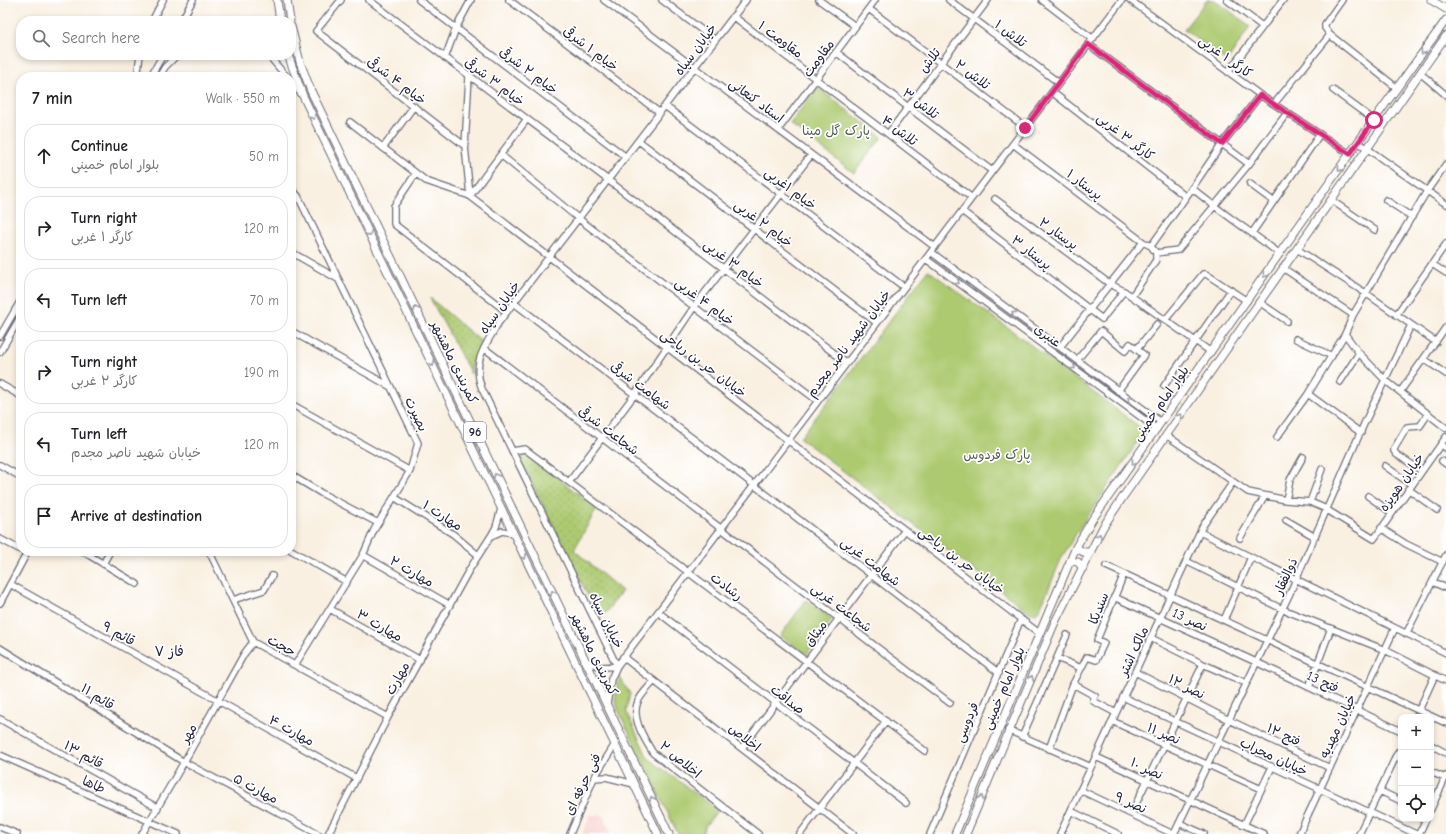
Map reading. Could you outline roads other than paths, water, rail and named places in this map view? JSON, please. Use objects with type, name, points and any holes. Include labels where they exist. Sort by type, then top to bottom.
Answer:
[{"type":"main road","points":[[277,0],[279,16]]},
{"type":"main road","points":[[287,0],[289,16]]},
{"type":"main road","points":[[1430,0],[1446,9]]},
{"type":"main road","name":"بلوار امام خمینی","points":[[955,834],[1076,547],[1092,520],[1358,142],[1446,20]]},
{"type":"main road","name":"بلوار امام خمینی","points":[[966,834],[1008,730],[1055,622],[1103,527],[1446,36]]},
{"type":"main road","name":"کمربندی ماهشهر","points":[[296,46],[300,62],[311,91],[668,834]]},
{"type":"main road","name":"کمربندی ماهشهر","points":[[290,60],[294,72]]},
{"type":"main road","name":"کمربندی ماهشهر","points":[[296,78],[302,96],[658,834]]},
{"type":"main road","points":[[1076,547],[1083,552],[1091,552]]},
{"type":"main road","points":[[1070,561],[1078,562],[1083,568]]},
{"type":"street","points":[[155,16],[163,0]]},
{"type":"street","points":[[184,16],[193,0]]},
{"type":"street","name":"خیام ۴ شرقی","points":[[341,0],[316,31],[466,146]]},
{"type":"street","name":"خیام ۳ شرقی","points":[[369,0],[608,180]]},
{"type":"street","name":"خیام ۲ شرقی","points":[[419,0],[626,157]]},
{"type":"street","points":[[445,58],[456,28],[471,0]]},
{"type":"street","name":"خیام ۱ شرقی","points":[[509,0],[660,113]]},
{"type":"street","name":"استاد کنعانی","points":[[604,0],[778,130],[933,249]]},
{"type":"street","points":[[662,0],[715,40]]},
{"type":"street","name":"خیابان سپاه","points":[[617,666],[479,381],[478,364],[484,348],[507,312],[746,0]]},
{"type":"street","points":[[819,0],[855,26]]},
{"type":"street","name":"مقاومت","points":[[778,130],[875,0]]},
{"type":"street","name":"تلاش ۱","points":[[949,0],[1059,83]]},
{"type":"street","name":"تلاش","points":[[888,134],[988,0]]},
{"type":"street","points":[[1042,0],[1093,39]]},
{"type":"street","name":"خیابان شهید ناصر مجدم","points":[[607,706],[611,679],[623,657],[1122,0]]},
{"type":"street","name":"کارگر ۱ غربی","points":[[1130,0],[1260,95],[1350,154]]},
{"type":"street","points":[[1227,0],[1262,26]]},
{"type":"street","points":[[1228,72],[1282,0]]},
{"type":"street","points":[[1342,0],[1325,24],[1325,28],[1330,35],[1397,88]]},
{"type":"street","name":"تلاش ۲","points":[[869,9],[1025,128]]},
{"type":"street","name":"مقاومت ۱","points":[[733,16],[816,79]]},
{"type":"street","points":[[1274,104],[1330,35]]},
{"type":"street","points":[[1088,44],[1249,164]]},
{"type":"street","name":"تلاش ۳","points":[[836,52],[992,171]]},
{"type":"street","points":[[139,60],[139,72]]},
{"type":"street","points":[[153,72],[159,60]]},
{"type":"street","points":[[162,72],[165,66],[172,60]]},
{"type":"street","points":[[272,60],[283,72]]},
{"type":"street","points":[[1420,73],[1446,95]]},
{"type":"street","points":[[469,76],[466,146],[470,196]]},
{"type":"street","name":"تلاش ۴","points":[[816,79],[972,198]]},
{"type":"street","points":[[296,88],[302,96]]},
{"type":"street","points":[[1333,90],[1374,120]]},
{"type":"street","name":"کارگر ۳ غربی","points":[[1052,92],[1186,197]]},
{"type":"street","points":[[1132,296],[1156,262],[1156,254],[1151,246],[1222,144],[1260,95]]},
{"type":"street","points":[[383,148],[414,106]]},
{"type":"street","name":"خیام ۱غربی","points":[[666,106],[904,287]]},
{"type":"street","points":[[1156,254],[1178,250],[1249,164],[1287,113]]},
{"type":"street","points":[[470,196],[527,119]]},
{"type":"street","name":"خیابان حر بن ریاحی","points":[[350,122],[426,181],[470,196],[1039,633]]},
{"type":"street","points":[[1252,233],[1320,134]]},
{"type":"street","name":"خیام ۲ غربی","points":[[639,141],[877,323]]},
{"type":"street","points":[[1358,142],[1446,204]]},
{"type":"street","name":"پرستار ۱","points":[[1013,144],[1143,242],[1151,246]]},
{"type":"street","points":[[501,154],[579,219]]},
{"type":"street","points":[[570,482],[635,394],[694,307],[811,155]]},
{"type":"street","points":[[1277,437],[1308,394],[1332,356],[1345,334],[1353,315],[1427,192],[1446,164]]},
{"type":"street","points":[[416,174],[394,206],[394,224],[507,312]]},
{"type":"street","name":"خیام ۳ غربی","points":[[608,180],[847,363]]},
{"type":"street","points":[[1250,184],[1273,201]]},
{"type":"street","points":[[1192,188],[1214,207],[1280,254]]},
{"type":"street","name":"بصیرت","points":[[295,665],[347,582],[363,555],[374,530],[410,471],[418,443],[392,387],[296,194]]},
{"type":"street","name":"پرستار ۲","points":[[995,200],[1110,284],[1132,296],[1211,352]]},
{"type":"street","points":[[1331,200],[1375,230]]},
{"type":"street","points":[[1386,200],[1412,217]]},
{"type":"street","name":"پرستار ۳","points":[[962,211],[1102,319],[1124,291]]},
{"type":"street","name":"خیام ۴ غربی","points":[[579,219],[818,400]]},
{"type":"street","points":[[1060,347],[1143,242]]},
{"type":"street","points":[[1396,315],[1446,244]]},
{"type":"street","name":"عنبری","points":[[933,249],[1077,360],[1161,422]]},
{"type":"street","points":[[1297,249],[1367,294],[1436,342]]},
{"type":"street","points":[[296,255],[338,279]]},
{"type":"street","name":"عنبری","points":[[926,259],[1157,429]]},
{"type":"street","points":[[1432,264],[1446,274]]},
{"type":"street","points":[[1284,268],[1353,315]]},
{"type":"street","points":[[1166,319],[1203,274],[1206,274],[1247,301]]},
{"type":"street","points":[[1164,386],[1231,290]]},
{"type":"street","points":[[1260,302],[1287,321]]},
{"type":"street","name":"شهامت شرقی","points":[[514,303],[754,484]]},
{"type":"street","points":[[0,336],[16,309]]},
{"type":"street","points":[[1137,349],[1157,324]]},
{"type":"street","points":[[0,352],[16,325]]},
{"type":"street","name":"ذوالفقار","points":[[1173,834],[1282,609],[1411,325]]},
{"type":"street","points":[[1400,392],[1446,327]]},
{"type":"street","points":[[1077,360],[1101,331],[1125,351],[1130,344],[1137,349],[1144,355],[1118,391]]},
{"type":"street","points":[[296,333],[392,387]]},
{"type":"street","points":[[1345,334],[1359,353],[1385,380],[1446,428]]},
{"type":"street","points":[[1296,338],[1332,356]]},
{"type":"street","name":"شجاعت شرقی","points":[[484,348],[721,529]]},
{"type":"street","points":[[1340,382],[1359,353]]},
{"type":"street","points":[[1424,359],[1446,374]]},
{"type":"street","points":[[0,384],[16,393]]},
{"type":"street","points":[[1308,394],[1361,433]]},
{"type":"street","points":[[296,407],[410,471]]},
{"type":"street","points":[[1422,471],[1396,454],[1394,449],[1407,427],[1420,426],[1428,414]]},
{"type":"street","points":[[1166,435],[1248,492],[1286,500],[1310,502],[1327,510]]},
{"type":"street","name":"خیابان هویزه","points":[[1327,510],[1374,539],[1446,437]]},
{"type":"street","points":[[1441,445],[1446,448]]},
{"type":"street","name":"رشادت","points":[[512,451],[525,449],[689,571],[925,751]]},
{"type":"street","points":[[1286,500],[1290,480],[1303,457]]},
{"type":"street","points":[[0,465],[16,474]]},
{"type":"street","points":[[1385,466],[1438,510]]},
{"type":"street","points":[[1310,502],[1322,469]]},
{"type":"street","points":[[296,478],[378,523]]},
{"type":"street","name":"مالک اشتر","points":[[1060,834],[1200,532],[1234,482]]},
{"type":"street","name":"شهامت غربی","points":[[754,484],[999,673]]},
{"type":"street","points":[[1240,538],[1265,496]]},
{"type":"street","points":[[1368,496],[1392,513]]},
{"type":"street","name":"مهارت ۱","points":[[394,497],[453,534],[478,555]]},
{"type":"street","name":"مهارت","points":[[328,834],[388,717],[478,555],[496,527],[502,509]]},
{"type":"street","points":[[1286,520],[1315,538]]},
{"type":"street","points":[[1381,528],[1406,544],[1445,558],[1406,634]]},
{"type":"street","name":"شجاعت غربی","points":[[721,529],[950,703]]},
{"type":"street","name":"میثاق","points":[[742,748],[905,530]]},
{"type":"street","points":[[491,536],[502,531],[513,533]]},
{"type":"street","points":[[1200,532],[1446,653]]},
{"type":"street","points":[[0,539],[16,548]]},
{"type":"street","points":[[296,553],[347,582]]},
{"type":"street","name":"مهارت ۲","points":[[363,555],[450,605]]},
{"type":"street","points":[[0,603],[22,556]]},
{"type":"street","points":[[90,556],[137,584]]},
{"type":"street","points":[[103,564],[107,556]]},
{"type":"street","name":"حجت","points":[[211,556],[253,642],[388,717]]},
{"type":"street","points":[[1224,620],[1252,557]]},
{"type":"street","points":[[1186,561],[1282,609],[1385,650],[1446,681]]},
{"type":"street","points":[[1106,566],[1446,723]]},
{"type":"street","name":"سندیکا","points":[[1081,668],[1087,657],[1096,660],[1104,643],[1097,640],[1124,574]]},
{"type":"street","points":[[233,600],[261,592],[264,590],[272,576]]},
{"type":"street","points":[[1433,582],[1446,588]]},
{"type":"street","name":"قائم ۹","points":[[10,584],[218,702]]},
{"type":"street","name":"نصر 13","points":[[1114,597],[1256,662]]},
{"type":"street","name":"مهارت ۳","points":[[330,609],[420,660]]},
{"type":"street","name":"صداقت","points":[[658,612],[906,803]]},
{"type":"street","name":"فردوسی","points":[[930,834],[1022,619]]},
{"type":"street","points":[[1308,686],[1331,628]]},
{"type":"street","name":"خیابان مهدیه","points":[[1299,834],[1395,628]]},
{"type":"street","points":[[1022,737],[1067,635]]},
{"type":"street","points":[[1151,638],[1203,664],[1246,683]]},
{"type":"street","name":"مهر","points":[[142,834],[244,654],[253,642]]},
{"type":"street","name":"قائم ۱۱","points":[[0,648],[184,762]]},
{"type":"street","name":"اخلاص","points":[[623,657],[853,834]]},
{"type":"street","points":[[1049,749],[1073,684],[1081,668],[1057,658]]},
{"type":"street","points":[[586,661],[601,667],[617,666]]},
{"type":"street","name":"فتح 13","points":[[1256,662],[1398,730]]},
{"type":"street","points":[[1131,814],[1174,721],[1203,664]]},
{"type":"street","name":"نصر ۱۲","points":[[1135,672],[1229,720]]},
{"type":"street","points":[[1419,710],[1434,675]]},
{"type":"street","name":"اخلاص ۲","points":[[654,681],[637,702],[636,714],[640,728],[650,748],[654,753],[758,834]]},
{"type":"street","points":[[1073,684],[1095,696],[1093,701],[1116,713]]},
{"type":"street","name":"خیابان محراب","points":[[1123,697],[1416,834]]},
{"type":"street","name":"مهارت ۴","points":[[218,702],[356,778]]},
{"type":"street","name":"قائم ۱۳","points":[[0,719],[158,808]]},
{"type":"street","name":"فتح ۱۲","points":[[1229,720],[1330,768]]},
{"type":"street","points":[[800,834],[886,721]]},
{"type":"street","name":"نصر ۱۱","points":[[1112,721],[1261,789]]},
{"type":"street","points":[[1008,730],[1091,767]]},
{"type":"street","name":"فنی حرفه ای","points":[[570,834],[594,778],[615,744]]},
{"type":"street","points":[[1434,747],[1446,753]]},
{"type":"street","name":"طاها","points":[[0,755],[178,834]]},
{"type":"street","name":"نصر ۱۰","points":[[1096,756],[1264,834]]},
{"type":"street","points":[[1359,834],[1398,756]]},
{"type":"street","name":"مهارت ۵","points":[[184,762],[318,834]]},
{"type":"street","points":[[1244,825],[1272,767]]},
{"type":"street","points":[[1434,773],[1446,777],[1434,803]]},
{"type":"street","points":[[594,778],[606,777],[634,784]]},
{"type":"street","name":"نصر ۹","points":[[1080,790],[1173,834]]},
{"type":"street","points":[[1380,790],[1398,799]]},
{"type":"street","points":[[1071,811],[1118,834]]},
{"type":"street","points":[[1419,834],[1425,822]]},
{"type":"street","points":[[1179,823],[1204,834]]},
{"type":"street","points":[[0,827],[17,834]]},
{"type":"district","name":"فاز ۷","points":[[169,651]]},
{"type":"park label","name":"پارک گل مینا","points":[[836,130]]},
{"type":"park label","name":"پارک فردوس","points":[[997,454]]}]
